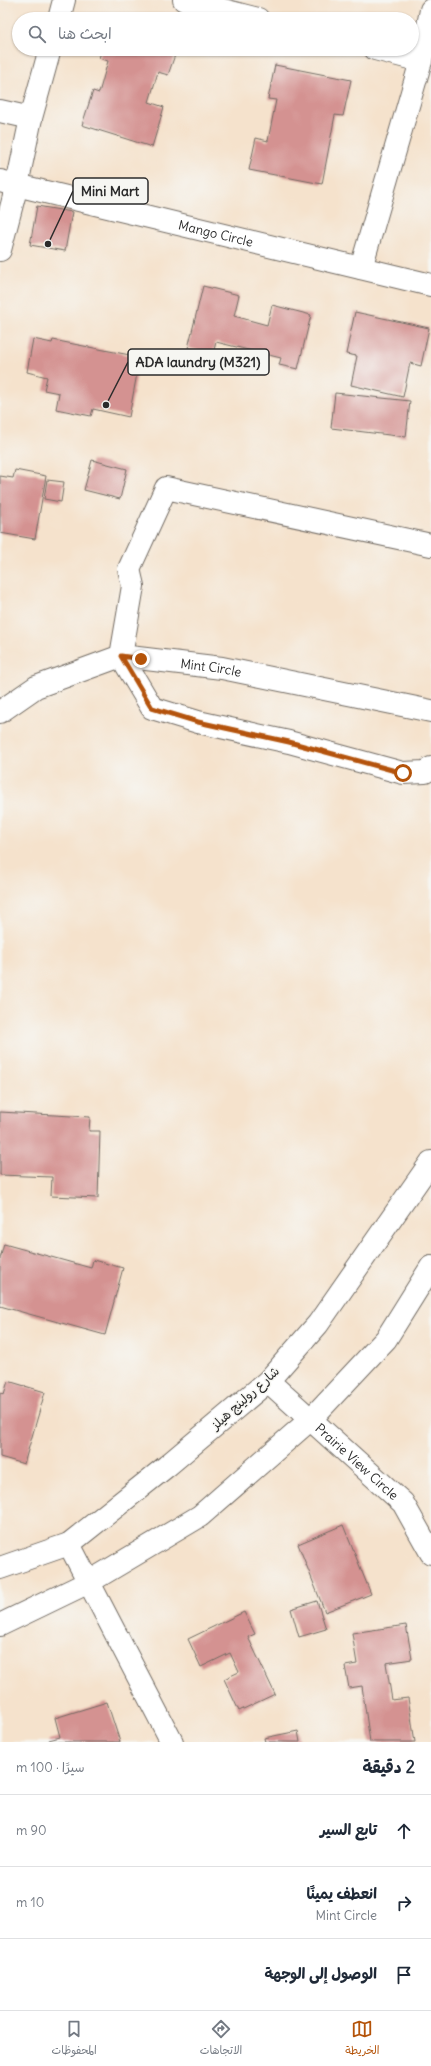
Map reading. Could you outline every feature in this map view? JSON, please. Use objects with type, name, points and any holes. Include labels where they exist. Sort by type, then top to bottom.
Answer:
[{"type":"street","points":[[61,12],[64,0]]},
{"type":"street","points":[[184,0],[231,12]]},
{"type":"street","points":[[361,268],[421,61],[431,10]]},
{"type":"street","points":[[0,250],[9,183],[31,118],[48,56]]},
{"type":"street","points":[[402,56],[421,61]]},
{"type":"street","points":[[0,111],[31,118]]},
{"type":"street","name":"Mango Circle","points":[[9,183],[431,285]]},
{"type":"street","points":[[431,545],[166,488],[129,569],[133,586],[121,656],[152,708],[198,722],[289,742],[403,773],[425,772],[431,768]]},
{"type":"street","name":"Mint Circle","points":[[0,712],[36,687],[121,656],[222,668],[431,711]]},
{"type":"street","name":"شارع رولينج هيلز","points":[[0,1568],[69,1544],[167,1466],[268,1381],[318,1324],[424,1185],[431,1162]]},
{"type":"street","points":[[0,1625],[89,1582],[200,1516],[310,1419],[386,1339],[431,1267]]},
{"type":"street","name":"Prairie View Circle","points":[[268,1381],[403,1503],[431,1553]]},
{"type":"street","points":[[69,1544],[172,1742]]},
{"type":"building","points":[[100,56],[175,56],[168,75],[158,72],[149,102],[164,107],[152,147],[82,125],[93,91],[99,93],[108,61],[99,58]]},
{"type":"building","points":[[275,65],[351,80],[343,116],[335,115],[322,184],[249,170],[256,138],[268,141],[276,100],[268,99]]},
{"type":"building","points":[[37,206],[72,212],[65,251],[30,245]]},
{"type":"building","points":[[203,286],[239,295],[234,316],[267,325],[272,305],[311,315],[298,369],[279,365],[281,358],[216,342],[213,354],[188,348]]},
{"type":"building","points":[[355,312],[429,328],[421,366],[410,363],[403,397],[351,385],[357,356],[346,354]]},
{"type":"building","points":[[33,339],[52,343],[53,340],[140,357],[129,417],[93,409],[91,416],[56,409],[59,393],[44,390],[47,377],[27,372]]},
{"type":"building","points":[[335,393],[410,401],[406,437],[331,428]]},
{"type":"building","points":[[92,460],[127,469],[120,499],[84,490]]},
{"type":"building","points":[[15,470],[46,476],[35,539],[0,533],[0,476],[13,478]]},
{"type":"building","points":[[47,480],[64,482],[61,502],[44,499]]},
{"type":"building","points":[[0,1112],[90,1117],[89,1131],[100,1131],[98,1198],[51,1196],[52,1177],[0,1175]]},
{"type":"building","points":[[4,1244],[91,1268],[93,1260],[123,1268],[105,1335],[0,1306],[0,1259]]},
{"type":"building","points":[[8,1381],[45,1392],[24,1464],[0,1457],[0,1393],[4,1394]]},
{"type":"building","points":[[343,1525],[371,1594],[325,1612],[298,1544]]},
{"type":"building","points":[[317,1601],[326,1629],[299,1637],[291,1609]]},
{"type":"building","points":[[244,1612],[255,1634],[248,1637],[275,1694],[239,1711],[224,1679],[239,1672],[230,1653],[201,1667],[188,1639]]},
{"type":"building","points":[[406,1625],[412,1659],[386,1663],[392,1700],[408,1698],[415,1742],[370,1742],[362,1686],[349,1688],[345,1666],[357,1664],[352,1633]]},
{"type":"building","points":[[107,1702],[120,1742],[49,1742],[49,1740],[60,1737],[55,1718]]},
{"type":"building","points":[[298,1731],[300,1742],[265,1742],[264,1738]]},
{"type":"place","name":"Mini Mart","points":[[48,244]]},
{"type":"place","name":"ADA laundry (M321)","points":[[106,405]]},
{"type":"route","points":[[141,659],[121,656],[152,708],[198,722],[289,742],[403,773]]}]
